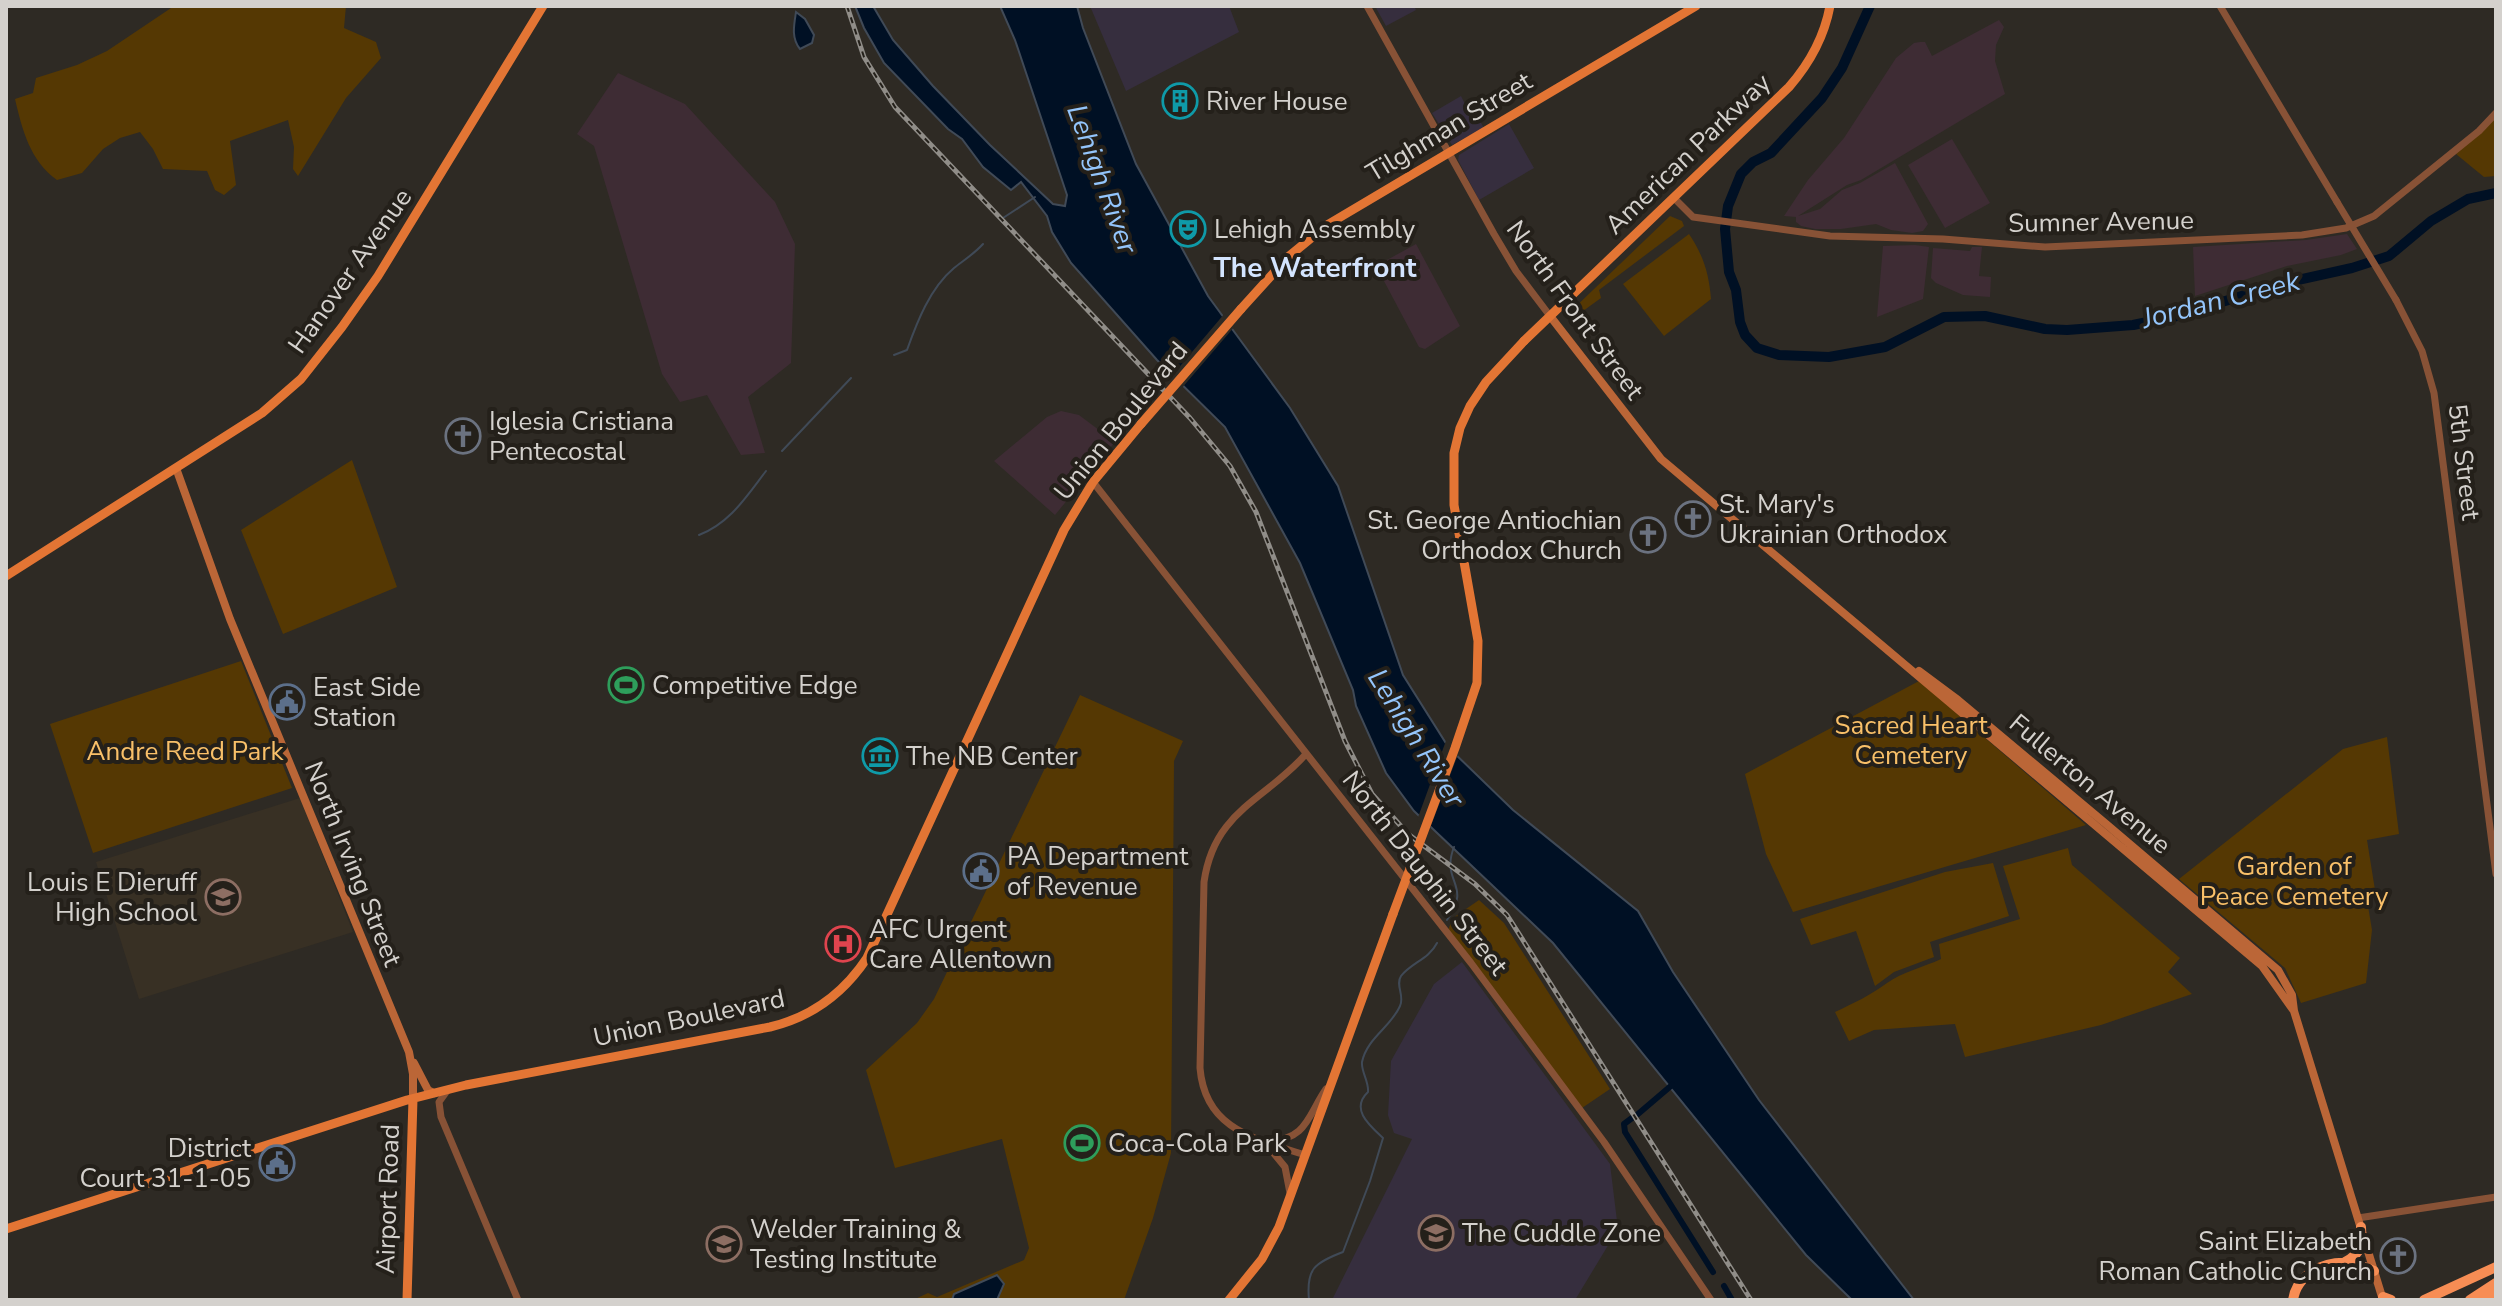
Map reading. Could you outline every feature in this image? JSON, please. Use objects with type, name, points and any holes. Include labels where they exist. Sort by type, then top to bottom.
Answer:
[{"type":"highway","points":[[2293,1300],[2298,1283],[2309,1273],[2353,1258],[2361,1248],[2360,1223]]},
{"type":"highway","points":[[2342,1263],[2374,1271]]},
{"type":"highway","points":[[2424,1300],[2496,1267]]},
{"type":"highway","points":[[2470,1300],[2496,1283]]},
{"type":"highway","points":[[2485,1300],[2496,1294]]},
{"type":"highway","points":[[2491,1300],[2496,1294]]},
{"type":"main road","name":"Hanover Avenue","points":[[6,576],[277,402],[323,352],[378,276],[543,6]]},
{"type":"main road","name":"Tilghman Street","points":[[1241,309],[1281,264],[1337,219],[1696,6]]},
{"type":"main road","name":"American Parkway","points":[[1333,1080],[1477,683],[1478,641],[1454,505],[1454,453],[1470,406],[1486,382],[1524,341],[1800,75],[1818,46],[1830,6]]},
{"type":"main road","name":"Union Boulevard","points":[[6,1229],[410,1099],[780,1024],[808,1013],[840,991],[861,967],[880,933],[1073,514],[1093,482],[1241,309]]},
{"type":"main road","name":"North Front Street","points":[[1550,316],[1636,427]]},
{"type":"main road","name":"Fullerton Avenue","points":[[1636,427],[1661,459],[2262,966],[2294,1011],[2374,1271],[2386,1299]]},
{"type":"main road","name":"North Irving Street","points":[[176,468],[215,584],[409,1052],[410,1099]]},
{"type":"main road","points":[[409,1052],[428,1090],[434,1093]]},
{"type":"main road","points":[[1229,1300],[1268,1249],[1333,1080]]},
{"type":"main road","name":"Airport Road","points":[[404,1300],[410,1099]]},
{"type":"street","name":"North Front Street","points":[[1367,6],[1516,271],[1550,316]]},
{"type":"street","name":"5th Street","points":[[2220,6],[2418,342],[2434,393],[2496,874]]},
{"type":"street","name":"Sumner Avenue","points":[[1674,198],[1688,214],[1707,219],[1830,236],[1943,239],[2045,247],[2319,233],[2358,224],[2381,212],[2479,131],[2496,113]]},
{"type":"street","name":"North Dauphin Street","points":[[1093,482],[1480,975],[1604,1142],[1711,1300]]},
{"type":"street","points":[[1305,755],[1233,817],[1210,853],[1204,882],[1200,1030],[1201,1081],[1210,1103],[1222,1119],[1243,1134],[1305,1155]]},
{"type":"street","points":[[1262,1141],[1285,1139],[1298,1133],[1308,1123],[1333,1080]]},
{"type":"street","points":[[453,1088],[444,1093],[439,1102],[441,1117],[518,1300]]},
{"type":"street","points":[[1262,1141],[1285,1167],[1291,1194]]},
{"type":"street","points":[[2360,1223],[2496,1197]]},
{"type":"shaded area","points":[[1090,6],[1229,6],[1239,32],[1126,91]]},
{"type":"shaded area","points":[[1375,6],[1414,6],[1416,10],[1386,26]]},
{"type":"shaded area","points":[[1999,20],[2004,27],[1996,45],[1995,61],[2005,94],[1861,180],[1847,185],[1798,216],[1820,209],[1842,190],[1895,163],[1928,224],[1923,231],[1891,230],[1876,224],[1815,229],[1801,226],[1796,222],[1796,217],[1784,216],[1808,180],[1844,138],[1896,58],[1914,43],[1920,42],[1925,42],[1932,56]]},
{"type":"shaded area","points":[[618,73],[685,104],[775,202],[795,244],[791,363],[748,397],[765,453],[741,455],[707,395],[680,402],[662,374],[594,146],[577,134]]},
{"type":"shaded area","points":[[1461,96],[1484,128],[1452,145],[1432,113]]},
{"type":"shaded area","points":[[1509,124],[1534,168],[1479,200],[1458,160],[1459,155]]},
{"type":"shaded area","points":[[1952,139],[1990,203],[1945,228],[1908,165]]},
{"type":"shaded area","points":[[2347,234],[2357,249],[2287,266],[2195,296],[2193,247],[2306,240]]},
{"type":"shaded area","points":[[1416,244],[1460,326],[1425,349],[1419,347],[1376,266]]},
{"type":"shaded area","points":[[1883,246],[1929,247],[1923,299],[1877,317]]},
{"type":"shaded area","points":[[1972,247],[1982,247],[1979,276],[1991,277],[1990,297],[1963,295],[1931,278],[1933,248],[1970,251]]},
{"type":"shaded area","points":[[1061,411],[1079,415],[1115,442],[1055,515],[994,461],[1047,417]]},
{"type":"shaded area","name":"Louis E Dieruff High School","points":[[300,798],[353,932],[139,999],[96,862]]},
{"type":"shaded area","points":[[1462,962],[1610,1164],[1618,1229],[1575,1300],[1332,1300],[1412,1139],[1394,1133],[1388,1115],[1391,1061],[1434,984]]},
{"type":"green space","points":[[174,6],[346,6],[344,28],[376,42],[381,58],[346,98],[298,176],[293,169],[294,147],[288,120],[230,141],[236,185],[224,195],[215,190],[207,171],[163,169],[140,132],[120,138],[103,149],[82,173],[57,180],[34,154],[24,133],[15,99],[33,93],[36,78],[77,65],[107,51]]},
{"type":"green space","points":[[2496,117],[2496,176],[2484,177],[2456,154]]},
{"type":"green space","points":[[1670,216],[1682,221],[1684,226],[1599,290],[1601,298],[1572,319],[1568,314]]},
{"type":"green space","points":[[1689,234],[1704,265],[1711,299],[1664,336],[1623,284]]},
{"type":"green space","points":[[352,460],[397,587],[283,634],[241,530]]},
{"type":"green space","name":"Andre Reed Park","points":[[241,661],[292,788],[93,853],[50,724]]},
{"type":"green space","name":"Sacred Heart Cemetery","points":[[1919,681],[2086,825],[1793,912],[1766,854],[1745,774]]},
{"type":"green space","name":"Coca-Cola Park","points":[[1080,695],[1183,741],[1174,761],[1171,1153],[1153,1218],[1124,1300],[913,1300],[928,1293],[937,1297],[1024,1260],[1029,1248],[1002,1139],[895,1168],[866,1070],[917,1023],[934,999]]},
{"type":"green space","name":"Garden of Peace Cemetery","points":[[2387,737],[2399,834],[2367,840],[2375,890],[2366,894],[2372,930],[2366,983],[2301,1003],[2285,968],[2179,879],[2343,749]]},
{"type":"green space","points":[[2068,848],[2072,865],[2180,958],[2168,972],[2192,994],[2101,1025],[1965,1057],[1955,1024],[1874,1030],[1849,1041],[1835,1012],[1899,976],[1941,959],[1939,944],[2020,919],[2003,866]]},
{"type":"green space","points":[[1993,863],[2009,916],[1930,942],[1934,957],[1894,972],[1875,986],[1856,931],[1811,945],[1800,919],[1945,872]]},
{"type":"green space","points":[[1479,900],[1504,923],[1610,1089],[1582,1108],[1448,930],[1453,918]]},
{"type":"water","name":"Lehigh River","points":[[855,6],[873,6],[893,40],[933,86],[1053,204],[1065,206],[1067,195],[1015,40],[1000,6],[1077,6],[1136,164],[1208,296],[1290,408],[1338,486],[1403,675],[1449,748],[1513,810],[1638,911],[1673,972],[1759,1100],[1914,1300],[1852,1300],[1806,1255],[1553,943],[1414,811],[1386,773],[1300,563],[1225,427],[1157,360],[1071,263],[1052,232],[1047,216],[1021,182],[1011,190],[983,167],[962,139],[948,129],[884,63]]},
{"type":"water","points":[[796,12],[805,19],[814,35],[812,43],[800,49],[794,36]]},
{"type":"water","points":[[997,1275],[1004,1284],[997,1300],[952,1300],[954,1294]]},
{"type":"pier","points":[[1225,313],[1235,326],[1181,389],[1170,378]]},
{"type":"pier","points":[[1447,738],[1459,752],[1429,831],[1417,820]]},
{"type":"waterway","name":"Jordan Creek","points":[[1870,6],[1842,68],[1822,98],[1771,153],[1753,162],[1741,174],[1728,206],[1725,229],[1729,272],[1736,290],[1740,322],[1745,335],[1757,348],[1779,355],[1829,357],[1885,347],[1944,317],[1985,316],[2045,329],[2067,330],[2133,325],[2177,316],[2280,284],[2352,268],[2389,256],[2431,221],[2468,199],[2496,193]]},
{"type":"waterway","points":[[1003,218],[1035,197]]},
{"type":"waterway","points":[[894,355],[907,350],[920,317],[938,285],[983,244]]},
{"type":"waterway","points":[[782,451],[851,378]]},
{"type":"waterway","points":[[699,535],[729,516],[766,471]]},
{"type":"waterway","points":[[1447,920],[1457,898],[1451,869],[1454,847]]},
{"type":"waterway","points":[[1309,1300],[1309,1281],[1314,1268],[1343,1252],[1383,1138],[1361,1111],[1363,1098],[1368,1092],[1362,1062],[1374,1039],[1400,1006],[1401,976],[1437,943]]},
{"type":"waterway","points":[[1638,1114],[1672,1085]]},
{"type":"waterway","points":[[1632,1118],[1624,1124],[1625,1132],[1713,1272]]},
{"type":"waterway","points":[[1724,1286],[1732,1300]]},
{"type":"railway","points":[[847,6],[864,57],[895,107],[1190,418],[1230,466],[1256,512],[1345,741],[1372,794],[1408,834],[1475,884],[1507,915],[1751,1300]]},
{"type":"place","name":"River House","points":[[1180,101]]},
{"type":"place","name":"Lehigh Assembly","points":[[1188,229]]},
{"type":"place","name":"Iglesia Cristiana Pentecostal","points":[[463,436]]},
{"type":"place","name":"St. Mary's Ukrainian Orthodox","points":[[1693,519]]},
{"type":"place","name":"St. George Antiochian Orthodox Church","points":[[1648,535]]},
{"type":"place","name":"Competitive Edge","points":[[626,685]]},
{"type":"place","name":"East Side Station","points":[[287,702]]},
{"type":"place","name":"The NB Center","points":[[880,756]]},
{"type":"place","name":"PA Department of Revenue","points":[[981,871]]},
{"type":"place","name":"Louis E Dieruff High School","points":[[223,897]]},
{"type":"place","name":"AFC Urgent Care Allentown","points":[[843,944]]},
{"type":"place","name":"Coca-Cola Park","points":[[1082,1143]]},
{"type":"place","name":"District Court 31-1-05","points":[[277,1163]]},
{"type":"place","name":"The Cuddle Zone","points":[[1436,1233]]},
{"type":"place","name":"Welder Training & Testing Institute","points":[[724,1244]]},
{"type":"place","name":"Saint Elizabeth Roman Catholic Church","points":[[2398,1256]]},
{"type":"district","name":"The Waterfront","points":[[1315,268]]}]
